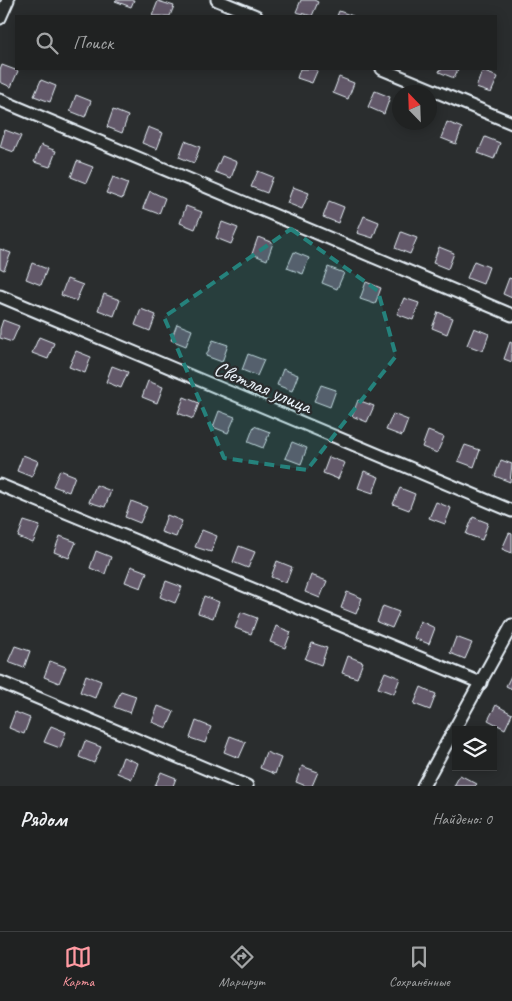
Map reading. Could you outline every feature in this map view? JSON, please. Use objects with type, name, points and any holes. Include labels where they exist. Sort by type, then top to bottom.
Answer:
[{"type":"street","points":[[0,18],[8,0]]},
{"type":"street","points":[[217,0],[254,15]]},
{"type":"street","points":[[384,70],[512,123]]},
{"type":"street","points":[[0,100],[512,315]]},
{"type":"street","name":"Светлая улица","points":[[0,296],[512,511]]},
{"type":"street","points":[[0,486],[482,683]]},
{"type":"street","points":[[424,786],[512,625]]},
{"type":"street","points":[[0,682],[247,786]]},
{"type":"highlighted area","points":[[291,229],[378,291],[396,356],[307,470],[224,458],[164,317]]},
{"type":"building","points":[[116,0],[134,0],[131,7]]},
{"type":"building","points":[[301,0],[314,0],[318,2],[312,15],[296,12]]},
{"type":"building","points":[[158,1],[174,6],[170,15],[152,15]]},
{"type":"building","points":[[339,11],[350,15],[337,15]]},
{"type":"building","points":[[2,65],[18,71],[11,87],[0,82]]},
{"type":"building","points":[[300,70],[318,70],[312,83],[297,78]]},
{"type":"building","points":[[440,70],[458,70],[454,78],[439,72]]},
{"type":"building","points":[[482,71],[498,77],[491,93],[476,88]]},
{"type":"building","points":[[339,77],[354,83],[348,99],[333,93]]},
{"type":"building","points":[[41,80],[56,86],[50,102],[34,96]]},
{"type":"building","points":[[375,91],[390,97],[384,114],[368,107]]},
{"type":"building","points":[[76,95],[91,101],[85,117],[70,111]]},
{"type":"building","points":[[113,110],[128,116],[122,133],[107,127]]},
{"type":"building","points":[[447,122],[462,128],[456,144],[441,138]]},
{"type":"building","points":[[148,127],[163,133],[157,149],[142,143]]},
{"type":"building","points":[[5,130],[21,136],[14,152],[0,147]]},
{"type":"building","points":[[485,137],[500,143],[494,159],[478,153]]},
{"type":"building","points":[[185,141],[200,147],[194,163],[179,157]]},
{"type":"building","points":[[41,145],[56,151],[50,167],[34,162]]},
{"type":"building","points":[[222,156],[237,162],[231,178],[215,172]]},
{"type":"building","points":[[77,161],[93,167],[86,183],[71,177]]},
{"type":"building","points":[[258,171],[273,177],[267,193],[251,187]]},
{"type":"building","points":[[113,177],[128,183],[122,199],[106,193]]},
{"type":"building","points":[[293,187],[309,193],[302,209],[287,203]]},
{"type":"building","points":[[150,191],[165,198],[159,214],[143,208]]},
{"type":"building","points":[[329,201],[344,207],[338,223],[323,217]]},
{"type":"building","points":[[186,206],[202,212],[195,229],[180,223]]},
{"type":"building","points":[[364,216],[379,222],[373,238],[357,233]]},
{"type":"building","points":[[222,222],[238,228],[231,244],[216,238]]},
{"type":"building","points":[[401,232],[417,238],[410,254],[395,248]]},
{"type":"building","points":[[258,237],[273,243],[267,260],[252,254]]},
{"type":"building","points":[[439,247],[454,253],[448,269],[433,263]]},
{"type":"building","points":[[0,249],[11,253],[4,270],[0,268]]},
{"type":"building","points":[[294,252],[309,258],[303,274],[287,268]]},
{"type":"building","points":[[474,261],[489,267],[483,284],[467,278]]},
{"type":"building","points":[[32,263],[47,269],[41,285],[26,279]]},
{"type":"building","points":[[328,267],[344,273],[337,289],[322,283]]},
{"type":"building","points":[[509,278],[512,279],[512,298],[503,294]]},
{"type":"building","points":[[67,279],[83,285],[76,301],[61,295]]},
{"type":"building","points":[[366,282],[381,288],[375,304],[360,299]]},
{"type":"building","points":[[104,294],[120,300],[114,316],[98,310]]},
{"type":"building","points":[[404,298],[419,303],[413,320],[397,314]]},
{"type":"building","points":[[141,309],[156,315],[150,331],[135,325]]},
{"type":"building","points":[[438,312],[453,318],[447,334],[432,328]]},
{"type":"building","points":[[3,320],[19,326],[12,342],[0,338]]},
{"type":"building","points":[[177,324],[192,330],[186,346],[171,340]]},
{"type":"building","points":[[474,328],[489,334],[483,351],[467,345]]},
{"type":"building","points":[[39,337],[54,343],[48,359],[32,353]]},
{"type":"building","points":[[213,340],[228,345],[222,362],[206,356]]},
{"type":"building","points":[[510,342],[512,343],[512,362],[504,359]]},
{"type":"building","points":[[76,351],[91,357],[85,373],[69,367]]},
{"type":"building","points":[[248,354],[264,360],[257,376],[242,370]]},
{"type":"building","points":[[112,366],[128,372],[121,388],[106,382]]},
{"type":"building","points":[[283,369],[298,375],[292,391],[277,385]]},
{"type":"building","points":[[148,381],[163,387],[157,403],[142,397]]},
{"type":"building","points":[[321,385],[336,390],[330,407],[314,401]]},
{"type":"building","points":[[184,397],[199,403],[193,419],[178,413]]},
{"type":"building","points":[[358,400],[374,406],[367,422],[352,416]]},
{"type":"building","points":[[219,411],[235,417],[228,433],[213,427]]},
{"type":"building","points":[[393,414],[408,420],[402,436],[386,430]]},
{"type":"building","points":[[254,426],[270,432],[263,448],[248,442]]},
{"type":"building","points":[[428,431],[444,437],[437,453],[422,447]]},
{"type":"building","points":[[292,442],[307,448],[301,464],[285,458]]},
{"type":"building","points":[[465,445],[480,450],[474,467],[458,461]]},
{"type":"building","points":[[23,455],[38,461],[32,477],[17,471]]},
{"type":"building","points":[[329,457],[345,463],[338,479],[323,473]]},
{"type":"building","points":[[501,460],[512,464],[510,482],[495,476]]},
{"type":"building","points":[[60,470],[75,476],[69,492],[53,486]]},
{"type":"building","points":[[364,471],[379,477],[373,493],[358,488]]},
{"type":"building","points":[[96,485],[111,491],[105,507],[89,502]]},
{"type":"building","points":[[400,488],[415,494],[409,510],[393,504]]},
{"type":"building","points":[[131,501],[147,507],[140,523],[125,517]]},
{"type":"building","points":[[436,502],[451,508],[445,524],[429,518]]},
{"type":"building","points":[[167,515],[182,521],[176,537],[161,532]]},
{"type":"building","points":[[473,517],[488,523],[482,540],[466,534]]},
{"type":"building","points":[[24,521],[40,526],[33,543],[18,537]]},
{"type":"building","points":[[202,530],[217,536],[211,552],[195,547]]},
{"type":"building","points":[[509,533],[512,534],[512,553],[502,549]]},
{"type":"building","points":[[60,536],[76,542],[69,558],[54,552]]},
{"type":"building","points":[[239,546],[255,552],[248,568],[233,562]]},
{"type":"building","points":[[96,551],[111,557],[105,574],[90,568]]},
{"type":"building","points":[[277,561],[292,567],[286,583],[271,577]]},
{"type":"building","points":[[131,566],[147,572],[141,588],[125,582]]},
{"type":"building","points":[[311,575],[327,581],[320,598],[305,592]]},
{"type":"building","points":[[166,581],[182,587],[175,603],[160,597]]},
{"type":"building","points":[[347,592],[362,598],[356,614],[341,608]]},
{"type":"building","points":[[204,596],[219,602],[213,618],[198,613]]},
{"type":"building","points":[[383,606],[399,612],[392,628],[377,622]]},
{"type":"building","points":[[241,612],[257,618],[251,634],[235,628]]},
{"type":"building","points":[[420,621],[435,628],[429,644],[414,638]]},
{"type":"building","points":[[276,626],[291,632],[285,648],[270,642]]},
{"type":"building","points":[[456,637],[472,643],[465,659],[450,653]]},
{"type":"building","points":[[312,643],[327,648],[321,665],[305,659]]},
{"type":"building","points":[[15,646],[30,651],[24,668],[8,662]]},
{"type":"building","points":[[348,656],[363,662],[357,678],[342,673]]},
{"type":"building","points":[[50,661],[66,667],[59,683],[44,677]]},
{"type":"building","points":[[385,672],[400,678],[394,694],[378,688]]},
{"type":"building","points":[[512,674],[512,689],[506,686]]},
{"type":"building","points":[[86,675],[101,681],[95,698],[80,692]]},
{"type":"building","points":[[421,687],[436,694],[430,710],[414,704]]},
{"type":"building","points":[[121,691],[136,696],[130,713],[114,707]]},
{"type":"building","points":[[496,705],[512,714],[505,729],[488,720]]},
{"type":"building","points":[[158,706],[174,712],[167,728],[152,722]]},
{"type":"building","points":[[15,712],[30,718],[24,734],[9,728]]},
{"type":"building","points":[[196,721],[211,727],[205,743],[190,738]]},
{"type":"building","points":[[51,726],[66,732],[60,748],[44,742]]},
{"type":"building","points":[[230,736],[246,742],[239,758],[224,752]]},
{"type":"building","points":[[85,741],[101,747],[94,763],[79,757]]},
{"type":"building","points":[[266,752],[281,758],[275,774],[260,768]]},
{"type":"building","points":[[123,757],[138,763],[132,779],[117,773]]},
{"type":"building","points":[[302,766],[318,772],[312,786],[296,782]]},
{"type":"building","points":[[161,772],[176,778],[173,786],[155,786]]},
{"type":"building","points":[[460,775],[477,784],[475,786],[454,786]]}]
